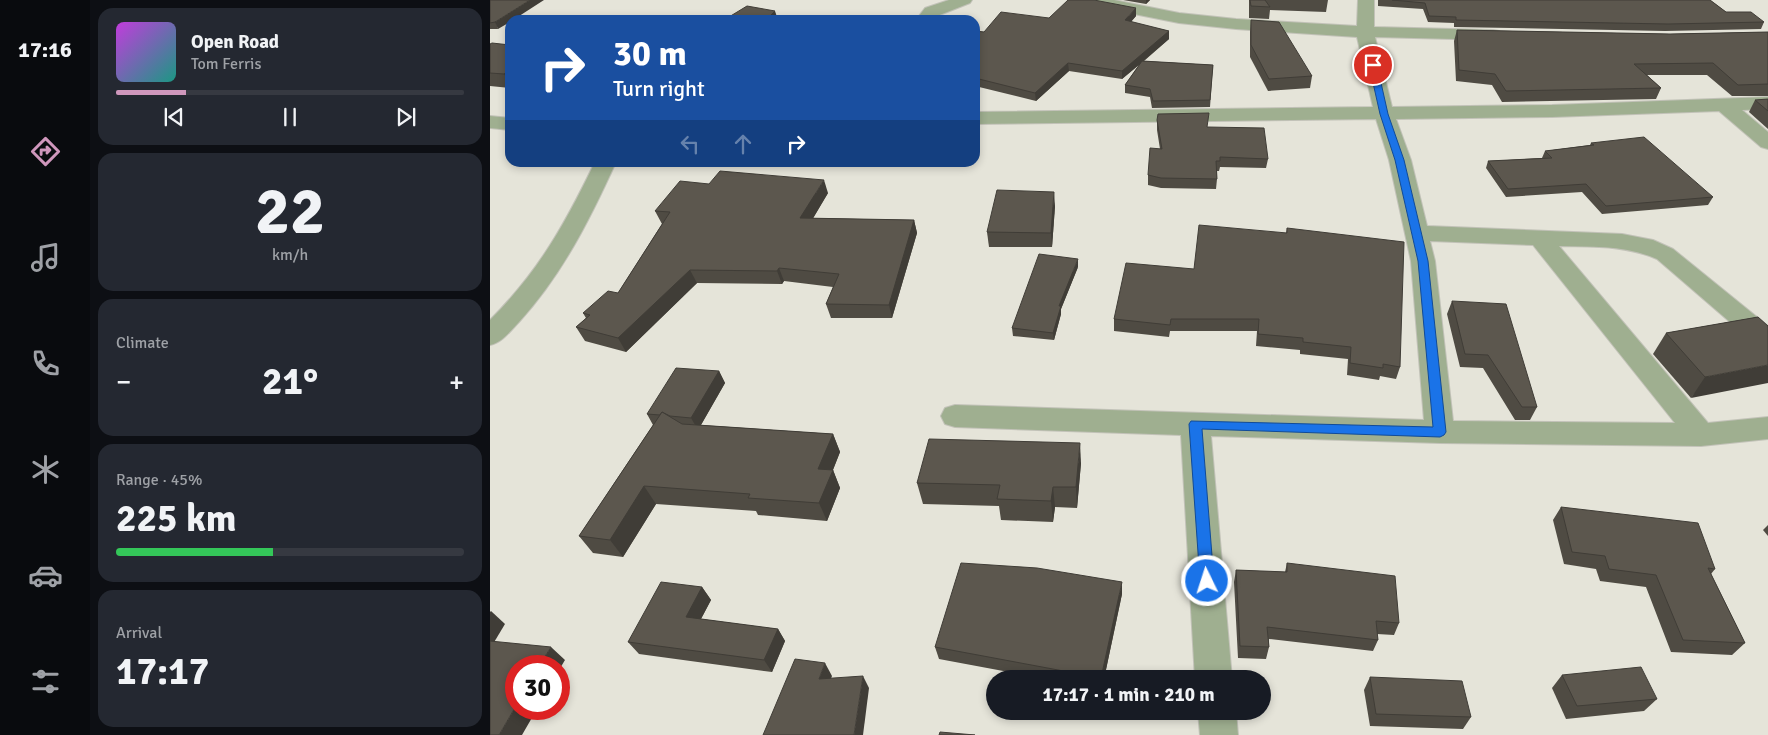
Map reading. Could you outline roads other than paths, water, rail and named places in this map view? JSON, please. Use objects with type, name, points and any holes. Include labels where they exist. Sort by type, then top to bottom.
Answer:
[{"type":"street","points":[[925,12],[964,0]]},
{"type":"street","points":[[1089,0],[1179,18],[1236,24],[1365,32],[1505,35]]},
{"type":"street","points":[[1366,0],[1365,32],[1384,114],[1400,160],[1423,261],[1440,432]]},
{"type":"street","points":[[980,118],[1384,114],[1768,103]]},
{"type":"street","points":[[1723,104],[1768,143]]},
{"type":"street","points":[[490,122],[505,124]]},
{"type":"street","points":[[490,336],[529,294],[552,263],[580,218],[604,167]]},
{"type":"street","points":[[1418,233],[1622,241],[1645,245],[1665,254],[1768,340]]},
{"type":"street","points":[[1540,238],[1701,435]]},
{"type":"street","points":[[955,416],[1440,432],[1701,435],[1768,428]]},
{"type":"street","points":[[1195,424],[1213,670]]},
{"type":"street","points":[[1218,720],[1219,735]]}]
